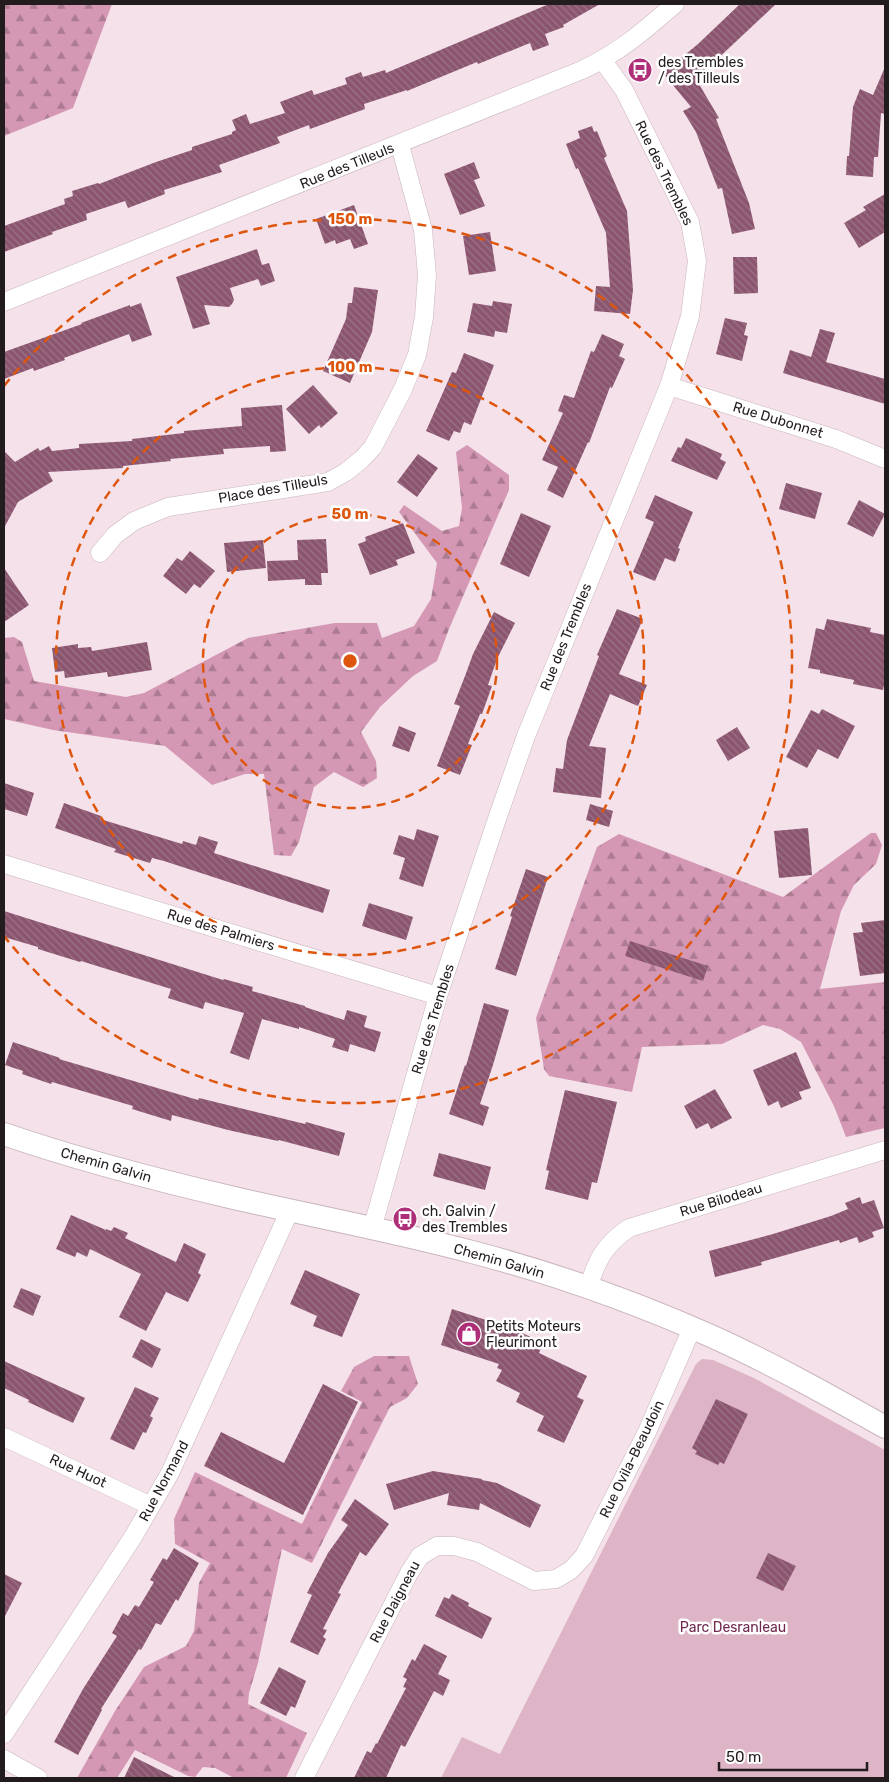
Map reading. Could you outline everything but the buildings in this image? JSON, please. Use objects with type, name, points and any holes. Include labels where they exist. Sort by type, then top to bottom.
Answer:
[{"type":"street","name":"Rue des Tilleuls","points":[[4,302],[603,61],[623,48],[675,4]]},
{"type":"street","name":"Rue des Trembles","points":[[372,1229],[438,996],[526,736],[669,386],[690,316],[697,261],[690,222],[624,90],[603,61]]},
{"type":"street","name":"Place des Tilleuls","points":[[100,552],[115,536],[134,521],[168,507],[328,482],[346,472],[373,447],[403,389],[417,355],[424,317],[427,275],[423,230],[400,144]]},
{"type":"street","name":"Rue Dubonnet","points":[[669,386],[836,439],[885,458]]},
{"type":"street","name":"Rue des Palmiers","points":[[4,864],[438,996]]},
{"type":"street","name":"Chemin Galvin","points":[[4,1134],[103,1165],[215,1194],[472,1252],[529,1268],[588,1288],[692,1328],[790,1375],[885,1427]]},
{"type":"street","name":"Rue Bilodeau","points":[[588,1288],[599,1258],[614,1238],[629,1228],[885,1150]]},
{"type":"street","name":"Rue Normand","points":[[4,1734],[133,1537],[170,1473],[290,1210]]},
{"type":"street","name":"Rue Ovila-Beaudoin","points":[[556,1579],[571,1570],[584,1556],[646,1432],[692,1328]]},
{"type":"street","name":"Rue Huot","points":[[4,1437],[151,1506]]},
{"type":"street","name":"Rue Daigneau","points":[[304,1778],[409,1573],[420,1556],[437,1546],[454,1546],[477,1552],[534,1581],[556,1579]]},
{"type":"street","points":[[4,1759],[38,1778]]},
{"type":"green space","points":[[4,4],[112,4],[73,108],[4,136]]},
{"type":"green space","points":[[467,445],[509,475],[509,490],[437,661],[413,676],[380,707],[361,732],[376,761],[377,778],[363,787],[334,772],[314,787],[299,842],[291,856],[274,855],[264,774],[245,774],[212,785],[165,746],[53,730],[4,719],[4,638],[14,637],[22,642],[34,681],[126,697],[144,693],[248,638],[335,623],[377,623],[382,638],[414,626],[431,599],[437,563],[399,512],[404,505],[442,531],[459,526],[462,508],[456,452]]},
{"type":"green space","points":[[871,833],[876,833],[882,845],[876,864],[854,885],[841,911],[820,989],[885,982],[885,1128],[846,1137],[834,1106],[801,1042],[780,1029],[763,1025],[722,1044],[642,1047],[632,1092],[549,1076],[544,1069],[536,1018],[597,847],[619,834],[783,897]]},
{"type":"green space","points":[[374,1356],[409,1356],[418,1384],[407,1398],[390,1407],[312,1563],[282,1549],[258,1663],[249,1693],[248,1704],[307,1733],[286,1778],[234,1778],[215,1768],[203,1767],[195,1777],[188,1776],[135,1750],[117,1778],[77,1778],[115,1711],[144,1667],[186,1646],[194,1631],[199,1583],[210,1563],[175,1544],[174,1519],[195,1472],[302,1524],[362,1402],[341,1391],[354,1367]]},
{"type":"green space","name":"Parc Desranleau","points":[[702,1359],[713,1360],[754,1378],[885,1450],[885,1778],[441,1778],[462,1737],[500,1754],[696,1364]]},
{"type":"place","name":"des Trembles / des Tilleuls","points":[[640,70]]},
{"type":"place","name":"ch. Galvin / des Trembles","points":[[405,1219]]},
{"type":"place","name":"Petits Moteurs Fleurimont","points":[[469,1334]]}]
